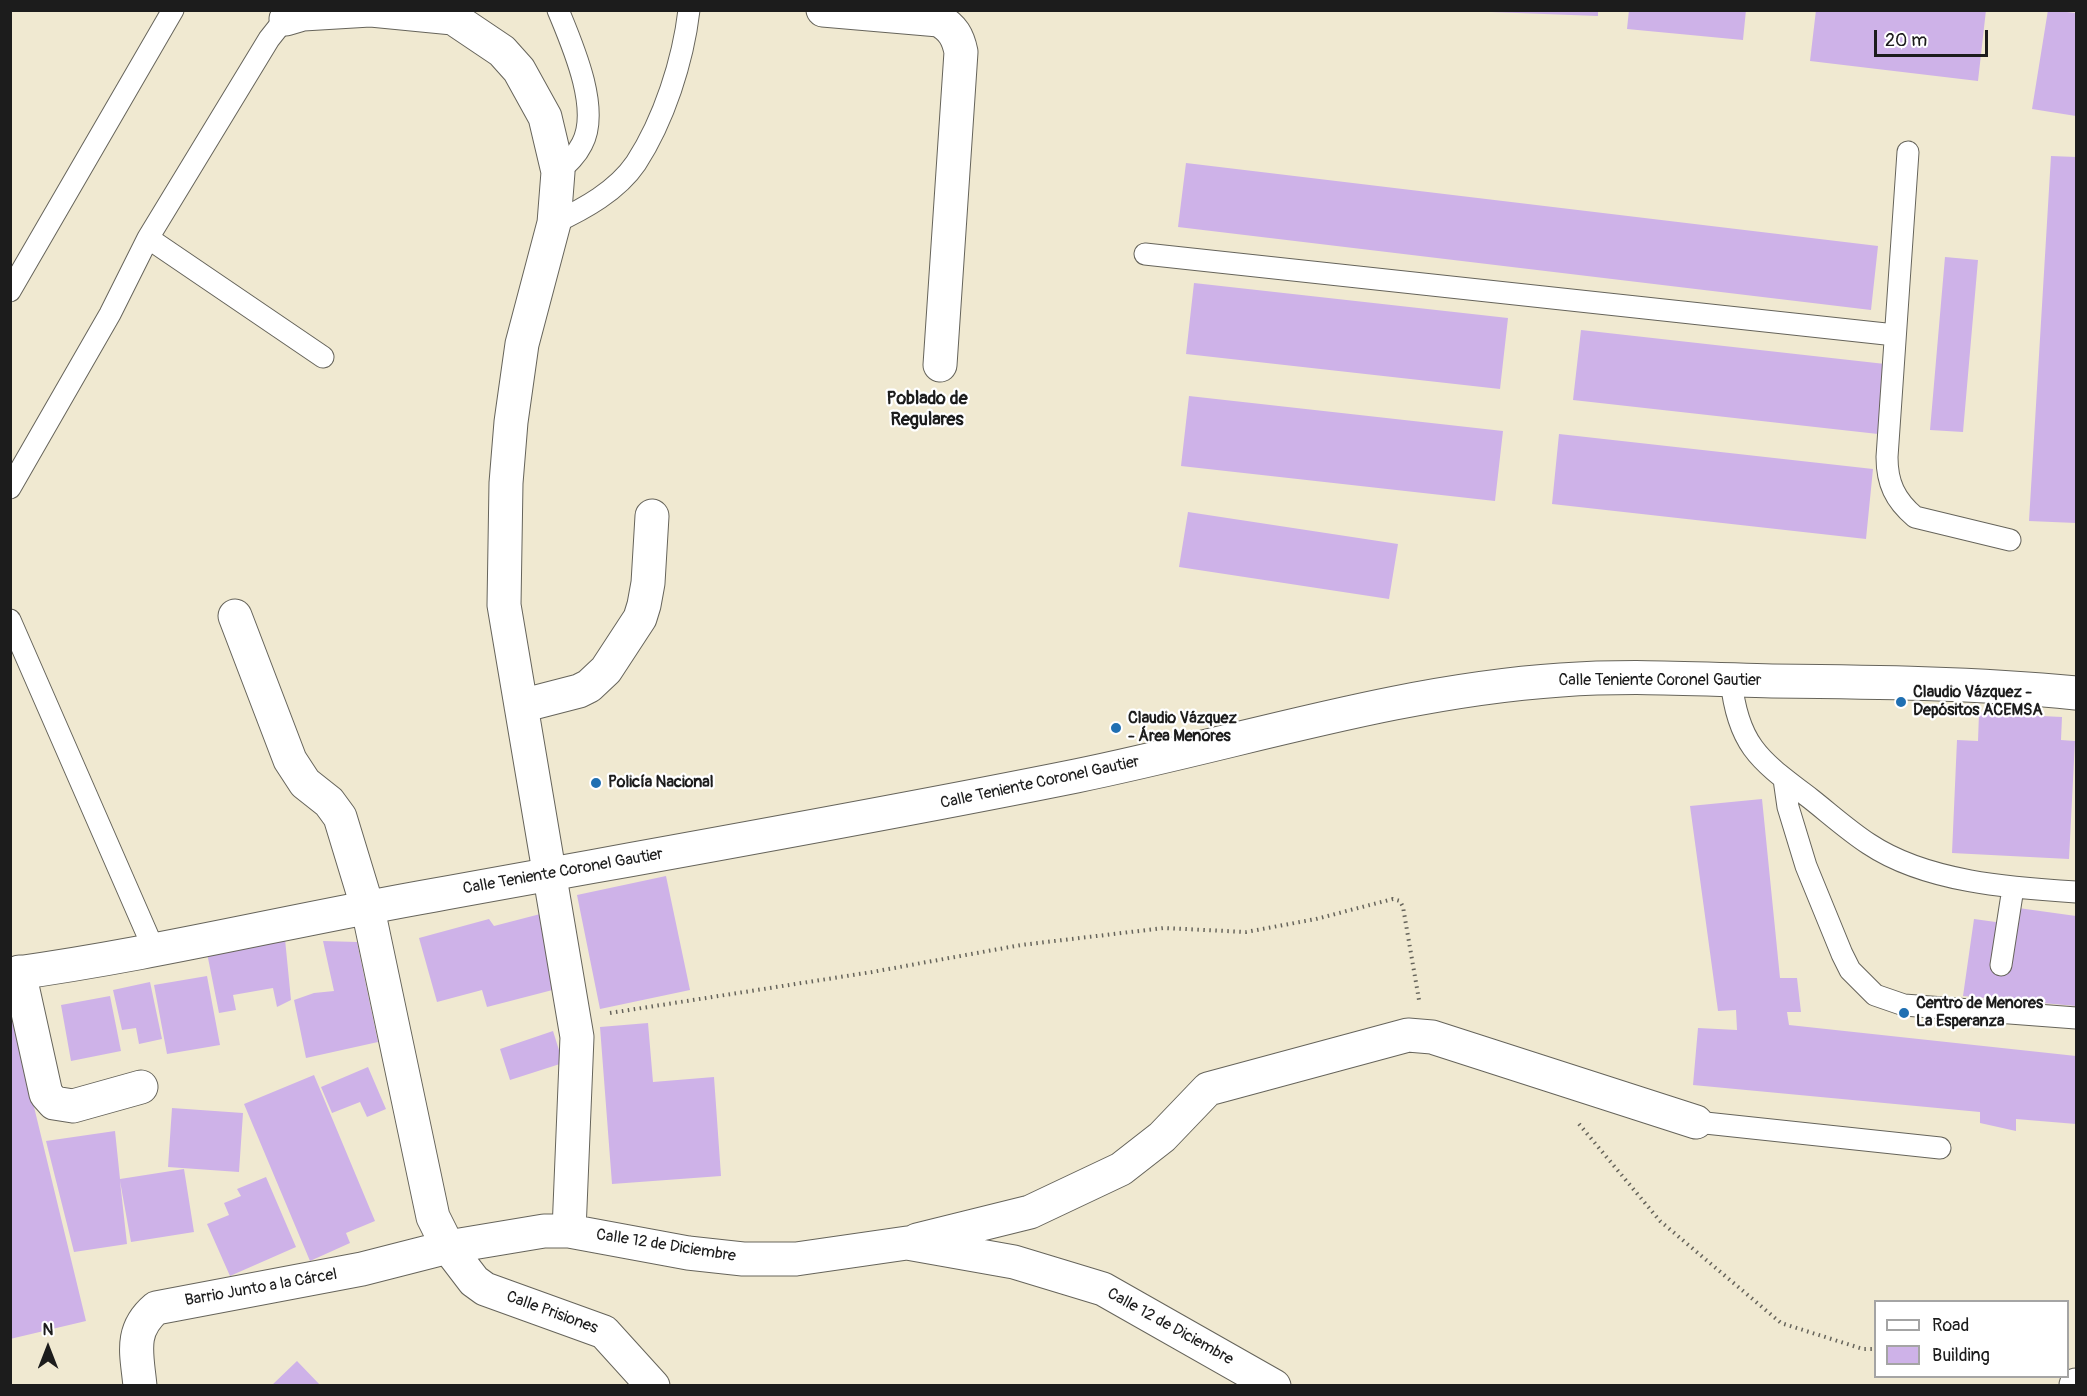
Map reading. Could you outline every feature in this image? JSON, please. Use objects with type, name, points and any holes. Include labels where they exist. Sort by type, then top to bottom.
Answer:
[{"type":"street","points":[[289,15],[371,10],[453,18],[502,51],[519,70],[545,117],[558,172],[558,201],[554,223],[522,344],[506,483],[504,605],[577,1036],[569,1231]]},
{"type":"street","points":[[823,10],[939,20],[948,25],[959,43],[961,52],[940,365]]},
{"type":"street","points":[[521,706],[579,691],[589,686],[606,670],[640,618],[644,605],[648,584],[652,516]]},
{"type":"street","points":[[235,616],[290,760],[305,783],[329,802],[340,817],[368,909],[433,1217],[448,1246]]},
{"type":"street","name":"Calle Teniente Coronel Gautier","points":[[15,973],[155,952],[368,909],[953,801],[1117,768],[1393,703],[1456,692],[1561,680],[1647,677],[1992,684],[2076,693]]},
{"type":"street","points":[[15,973],[46,1094],[54,1103],[73,1106],[141,1087]]},
{"type":"street","points":[[907,1243],[1030,1212],[1121,1168],[1162,1137],[1208,1089],[1407,1035],[1425,1036],[1696,1122]]},
{"type":"street","name":"Calle 12 de Diciembre","points":[[448,1246],[544,1231],[569,1231],[688,1253],[743,1259],[796,1259],[907,1243],[1014,1262],[1103,1289],[1274,1386]]},
{"type":"street","name":"Barrio Junto a la Cárcel","points":[[140,1386],[136,1339],[139,1327],[156,1308],[362,1269],[448,1246]]},
{"type":"street","name":"Calle Prisiones","points":[[448,1246],[474,1281],[485,1289],[604,1332],[653,1386]]},
{"type":"lane","points":[[10,291],[173,10]]},
{"type":"lane","points":[[558,10],[579,69],[589,114],[583,142],[573,159],[558,172]]},
{"type":"lane","points":[[554,223],[596,200],[635,164],[668,94],[689,10]]},
{"type":"lane","points":[[10,488],[110,314],[148,238],[269,39],[289,15]]},
{"type":"lane","points":[[1908,152],[1887,471],[1896,497],[1915,517],[2010,540]]},
{"type":"lane","points":[[148,238],[323,357]]},
{"type":"lane","points":[[1145,254],[1896,335]]},
{"type":"lane","points":[[10,620],[155,952]]},
{"type":"lane","points":[[1731,680],[1734,704],[1750,746],[1764,763],[1870,845],[1895,857],[1951,876],[2013,888],[2076,892]]},
{"type":"lane","points":[[1784,779],[1788,807],[1806,867],[1842,954],[1861,984],[1875,995],[1904,1005],[2076,1018]]},
{"type":"lane","points":[[2001,965],[2013,888]]},
{"type":"lane","points":[[1696,1122],[1940,1148]]},
{"type":"path","points":[[574,1019],[872,972],[1021,945],[1164,928],[1246,932],[1316,919],[1393,900],[1400,901],[1403,907],[1425,1036]]},
{"type":"path","points":[[1577,1122],[1660,1221],[1781,1323],[1863,1349],[1874,1349]]},
{"type":"building","points":[[1437,10],[1598,10],[1598,16]]},
{"type":"building","points":[[1629,10],[1746,10],[1743,40],[1627,29]]},
{"type":"building","points":[[1816,10],[1986,10],[1978,81],[1810,61]]},
{"type":"building","points":[[2048,10],[2076,13],[2076,116],[2032,109]]},
{"type":"building","points":[[2051,156],[2076,157],[2076,523],[2029,521]]},
{"type":"building","points":[[1186,163],[1878,246],[1871,310],[1178,227]]},
{"type":"building","points":[[1945,257],[1978,260],[1963,432],[1930,430]]},
{"type":"building","points":[[1194,283],[1508,318],[1500,389],[1186,354]]},
{"type":"building","points":[[1581,330],[1894,365],[1887,435],[1573,400]]},
{"type":"building","points":[[1189,396],[1503,431],[1495,501],[1181,466]]},
{"type":"building","points":[[1559,434],[1873,469],[1866,539],[1552,504]]},
{"type":"building","points":[[1188,512],[1398,544],[1389,599],[1179,567]]},
{"type":"building","points":[[1979,713],[2062,717],[2061,740],[2075,741],[2069,859],[1952,853],[1957,740],[1978,741]]},
{"type":"building","points":[[1762,799],[1780,978],[1797,978],[1801,1012],[1787,1012],[1789,1025],[2076,1056],[2076,1124],[2016,1119],[2016,1131],[1980,1123],[1980,1112],[1693,1085],[1698,1028],[1737,1030],[1736,1010],[1718,1011],[1690,806]]},
{"type":"building","points":[[666,876],[690,990],[600,1009],[577,895]]},
{"type":"building","points":[[2004,906],[2076,916],[2076,1006],[1963,996],[1974,919],[2003,923]]},
{"type":"building","points":[[548,912],[568,986],[487,1007],[482,990],[437,1002],[419,938],[489,919],[494,926]]},
{"type":"building","points":[[285,939],[291,1000],[277,1007],[273,988],[233,995],[236,1010],[219,1013],[207,953]]},
{"type":"building","points":[[323,941],[357,942],[378,1042],[306,1058],[294,1000],[314,993],[334,991]]},
{"type":"building","points":[[207,976],[220,1045],[167,1054],[154,985]]},
{"type":"building","points":[[150,982],[162,1039],[139,1044],[136,1028],[122,1030],[113,990]]},
{"type":"building","points":[[110,996],[121,1051],[71,1061],[61,1005]]},
{"type":"building","points":[[10,1008],[86,1321],[10,1339]]},
{"type":"building","points":[[648,1023],[653,1082],[714,1077],[721,1176],[612,1184],[600,1027]]},
{"type":"building","points":[[553,1031],[563,1063],[510,1080],[500,1049]]},
{"type":"building","points":[[368,1067],[386,1109],[367,1117],[360,1102],[332,1113],[321,1087]]},
{"type":"building","points":[[314,1075],[375,1221],[346,1233],[350,1243],[310,1261],[244,1104]]},
{"type":"building","points":[[172,1108],[243,1113],[239,1172],[168,1167]]},
{"type":"building","points":[[115,1131],[120,1179],[184,1169],[194,1232],[131,1242],[120,1181],[127,1244],[74,1252],[46,1141]]},
{"type":"building","points":[[266,1177],[296,1247],[230,1276],[207,1224],[229,1215],[224,1203],[241,1196],[237,1189]]},
{"type":"building","points":[[297,1361],[321,1386],[271,1386]]},
{"type":"place","name":"Claudio Vázquez - Depósitos ACEMSA","points":[[1901,702]]},
{"type":"place","name":"Claudio Vázquez - Área Menores","points":[[1116,728]]},
{"type":"place","name":"Policía Nacional","points":[[596,783]]},
{"type":"place","name":"Centro de Menores La Esperanza","points":[[1904,1013]]},
{"type":"district","name":"Poblado de Regulares","points":[[927,409]]}]
